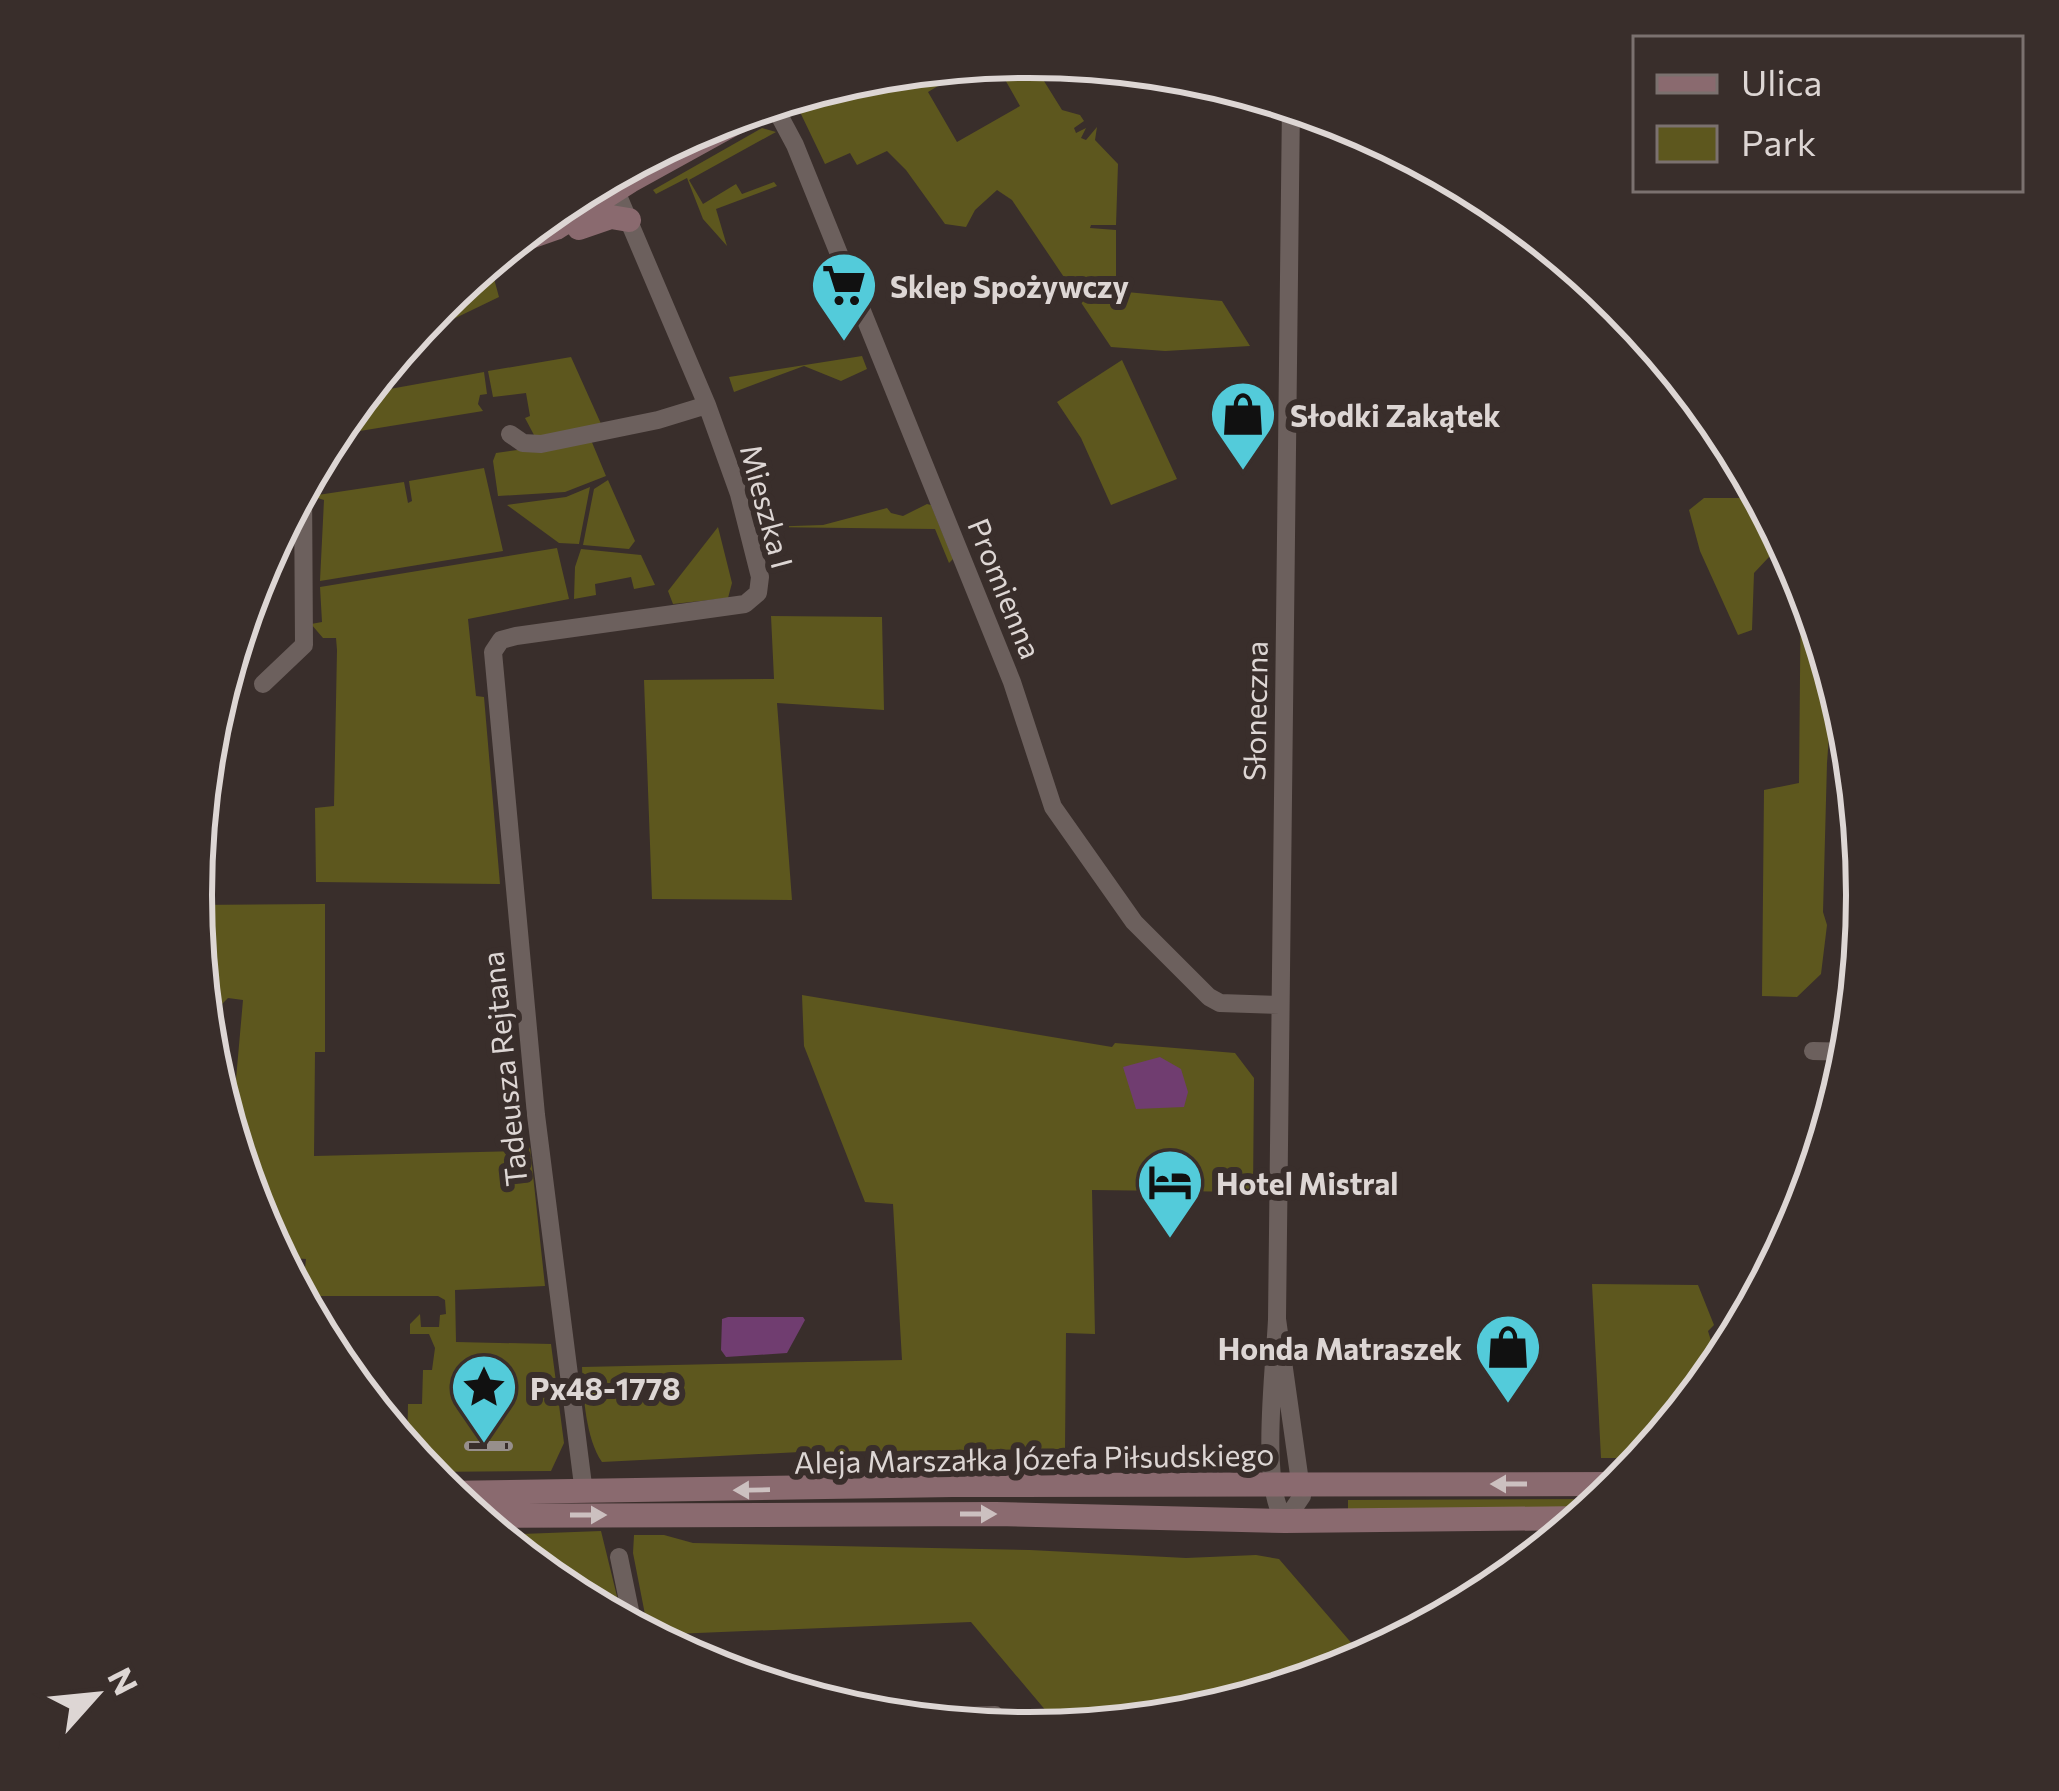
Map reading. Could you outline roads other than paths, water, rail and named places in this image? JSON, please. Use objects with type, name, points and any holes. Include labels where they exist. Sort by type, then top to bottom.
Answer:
[{"type":"main road","points":[[553,232],[611,217],[629,220]]},
{"type":"main road","name":"Aleja Marszałka Józefa Piłsudskiego","points":[[472,1493],[953,1485],[1597,1484]]},
{"type":"main road","name":"Aleja Marszałka Józefa Piłsudskiego","points":[[497,1516],[1559,1518]]},
{"type":"street","name":"Promienna","points":[[781,117],[1012,682],[1053,808],[1135,922],[1209,997],[1220,1003],[1280,1005]]},
{"type":"street","name":"Słoneczna","points":[[1285,1521],[1273,1485],[1291,121]]},
{"type":"street","name":"Mieszka I","points":[[501,640],[745,604],[755,598],[760,577],[748,526],[707,405],[616,191]]},
{"type":"street","points":[[510,434],[523,443],[541,444],[707,405]]},
{"type":"street","points":[[263,684],[304,645],[303,521]]},
{"type":"street","name":"Tadeusza Rejtana","points":[[501,640],[493,652],[536,1115],[584,1493]]},
{"type":"street","points":[[1813,1051],[1832,1051]]},
{"type":"street","name":"Słoneczna","points":[[1277,1319],[1301,1484]]},
{"type":"street","points":[[1285,1521],[1300,1503],[1301,1484]]},
{"type":"street","points":[[620,1557],[630,1608]]},
{"type":"railway","points":[[469,1446],[508,1446]]},
{"type":"place","name":"Sklep Spożywczy","points":[[844,344]]},
{"type":"place","name":"Słodki Zakątek","points":[[1243,473]]},
{"type":"place","name":"Hotel Mistral","points":[[1170,1241]]},
{"type":"place","name":"Honda Matraszek","points":[[1508,1406]]},
{"type":"place","name":"Px48-1778","points":[[484,1446]]}]
